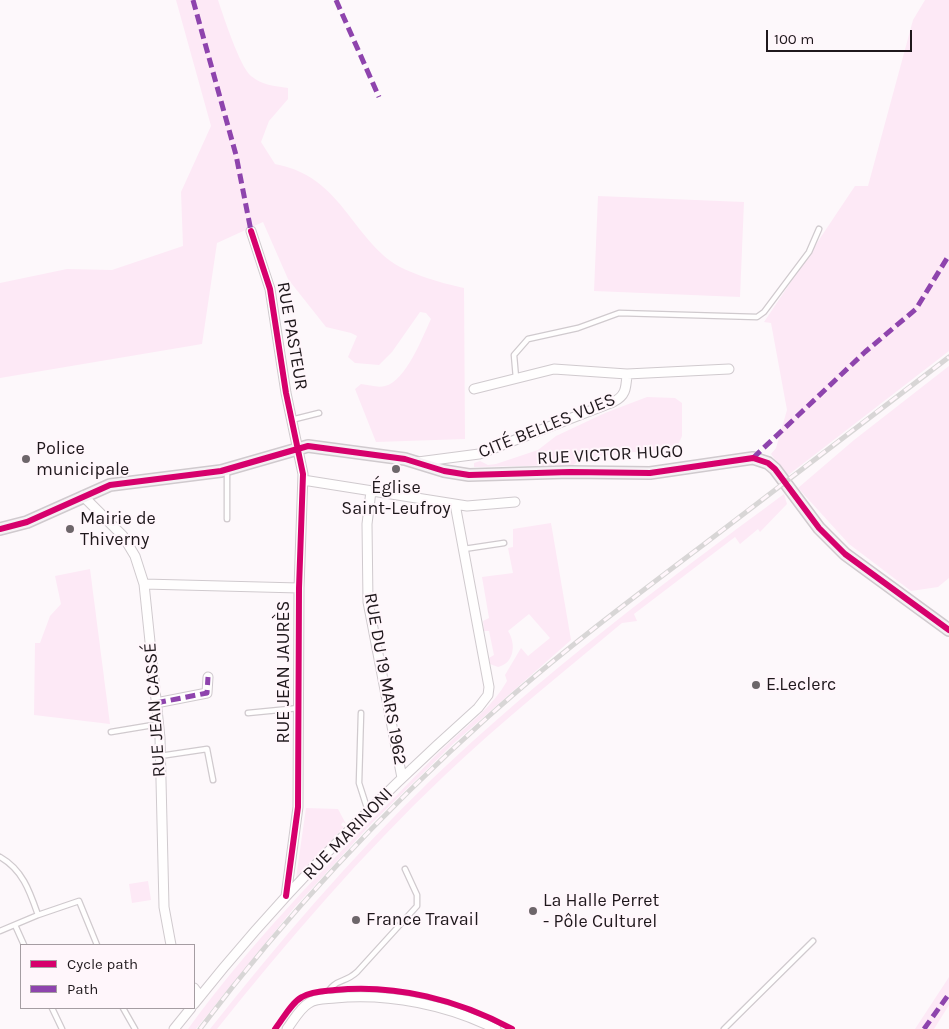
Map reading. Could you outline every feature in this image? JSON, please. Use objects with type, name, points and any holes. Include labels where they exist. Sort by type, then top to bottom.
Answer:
[{"type":"street","name":"RUE PASTEUR","points":[[251,231],[271,294],[291,420],[298,448]]},
{"type":"street","name":"CITÉ BELLES VUES","points":[[474,389],[554,369],[626,374],[729,369]]},
{"type":"street","name":"CITÉ BELLES VUES","points":[[418,462],[478,454],[613,402],[621,398],[626,391],[626,374]]},
{"type":"street","name":"RUE VICTOR HUGO","points":[[2,529],[27,522],[114,484],[227,470],[298,448],[312,446],[418,462],[460,474],[510,475],[570,472],[650,472],[744,459],[764,461],[775,469],[819,528],[845,554],[949,630]]},
{"type":"street","name":"RUE JEAN JAURÈS","points":[[284,897],[298,806],[299,588],[303,480],[298,448]]},
{"type":"street","points":[[303,480],[472,506],[515,502]]},
{"type":"street","name":"RUE DU 19 MARS 1962","points":[[370,491],[367,524],[368,602],[402,778]]},
{"type":"street","name":"RUE JEAN CASSÉ","points":[[83,496],[123,536],[135,556],[144,584],[159,724],[164,907],[171,944]]},
{"type":"street","points":[[455,504],[464,549]]},
{"type":"street","name":"RUE MARINONI","points":[[195,1003],[284,897],[402,778],[478,708],[488,695],[489,687],[464,549]]},
{"type":"street","points":[[144,584],[299,588]]},
{"type":"street","points":[[156,702],[207,693],[208,677]]},
{"type":"street","points":[[195,989],[200,996]]},
{"type":"street","points":[[287,1029],[309,1003],[323,999],[374,997],[410,1002],[460,1014],[496,1029]]},
{"type":"street","points":[[174,1029],[190,1009]]},
{"type":"lane","points":[[516,378],[514,355],[528,340],[578,328],[619,313],[757,317],[764,312],[809,252],[818,229]]},
{"type":"lane","points":[[291,420],[319,413]]},
{"type":"lane","points":[[227,470],[227,519]]},
{"type":"lane","points":[[464,549],[504,543]]},
{"type":"lane","points":[[248,713],[299,708]]},
{"type":"lane","points":[[361,713],[359,783],[369,812]]},
{"type":"lane","points":[[111,732],[159,724]]},
{"type":"lane","points":[[160,756],[207,749],[213,780]]},
{"type":"lane","points":[[0,858],[12,865],[22,877],[38,915]]},
{"type":"lane","points":[[323,999],[335,982],[350,977],[357,972],[417,906],[417,895],[404,870]]},
{"type":"lane","points":[[0,931],[79,901],[97,944]]},
{"type":"lane","points":[[15,925],[24,944]]},
{"type":"lane","points":[[724,1029],[814,941]]},
{"type":"lane","points":[[52,1009],[62,1029]]},
{"type":"lane","points":[[123,1009],[135,1029]]},
{"type":"lane","points":[[126,1029],[130,1023]]},
{"type":"shaded area","points":[[176,0],[218,0],[232,40],[247,71],[255,79],[264,83],[288,88],[288,99],[269,121],[261,142],[275,164],[295,170],[325,188],[370,241],[390,261],[410,272],[464,288],[465,439],[376,442],[355,389],[361,384],[376,387],[385,386],[400,376],[413,358],[431,319],[426,313],[420,312],[392,352],[379,365],[355,363],[348,357],[357,336],[326,327],[288,279],[263,222],[217,243],[202,344],[0,378],[0,283],[67,269],[112,270],[183,246],[181,192],[211,126]]},
{"type":"shaded area","points":[[925,0],[949,0],[949,351],[787,476],[771,454],[776,448],[787,410],[771,323],[764,322],[855,186],[868,186],[913,20]]},
{"type":"shaded area","points":[[598,196],[744,202],[740,297],[594,291]]},
{"type":"shaded area","points":[[949,366],[949,578],[938,587],[911,591],[849,544],[798,488],[854,440]]},
{"type":"shaded area","points":[[647,397],[675,398],[682,403],[682,436],[673,451],[663,455],[652,452],[634,452],[584,458],[573,465],[474,467],[474,463],[480,461],[488,465],[496,464],[538,450],[556,436],[605,413]]},
{"type":"shaded area","points":[[784,494],[787,504],[760,532],[758,529],[740,544],[735,537],[634,614],[637,621],[622,623],[510,717],[444,776],[326,898],[217,1029],[210,1029],[316,901],[372,839],[431,780],[558,668],[647,597]]},
{"type":"shaded area","points":[[551,523],[571,640],[453,744],[372,823],[294,908],[196,1029],[188,1029],[261,937],[314,879],[495,698],[507,681],[505,675],[521,648],[528,656],[550,638],[529,614],[508,631],[513,647],[508,661],[498,667],[490,664],[489,658],[494,655],[489,631],[484,631],[483,621],[489,618],[482,577],[513,573],[508,548],[513,547],[513,529]]},
{"type":"shaded area","points":[[90,569],[110,724],[34,715],[35,643],[40,643],[50,616],[61,604],[55,576]]},
{"type":"shaded area","points":[[306,808],[338,809],[346,824],[343,822],[341,825],[344,827],[296,878]]},
{"type":"shaded area","points":[[148,881],[151,900],[132,903],[129,884]]},
{"type":"shaded area","points":[[949,977],[949,1005],[934,1029],[915,1029]]},
{"type":"railway","points":[[200,1029],[267,945],[337,865],[411,789],[489,716],[594,628],[949,357]]},
{"type":"marked path","points":[[193,0],[236,155],[251,231]]},
{"type":"marked path","points":[[336,0],[379,97]]},
{"type":"marked path","points":[[753,458],[865,352],[916,309],[949,255]]},
{"type":"marked path","points":[[156,703],[207,693],[208,677]]},
{"type":"marked path","points":[[924,1029],[949,994]]},
{"type":"cycle path","points":[[251,231],[270,289],[286,393],[303,474],[299,588],[298,807],[286,896]]},
{"type":"cycle path","points":[[0,529],[27,522],[110,485],[221,471],[308,446],[405,459],[444,471],[469,475],[570,472],[650,473],[753,458],[768,463],[775,469],[819,528],[845,554],[949,630]]},
{"type":"cycle path","points":[[275,1029],[294,1003],[306,995],[314,992],[358,989],[381,989],[426,996],[471,1010],[512,1029]]},
{"type":"place","name":"Police municipale","points":[[26,459]]},
{"type":"place","name":"Église Saint-Leufroy","points":[[396,469]]},
{"type":"place","name":"Mairie de Thiverny","points":[[70,529]]},
{"type":"place","name":"E.Leclerc","points":[[756,685]]},
{"type":"place","name":"La Halle Perret - Pôle Culturel","points":[[533,911]]},
{"type":"place","name":"France Travail","points":[[356,920]]}]
